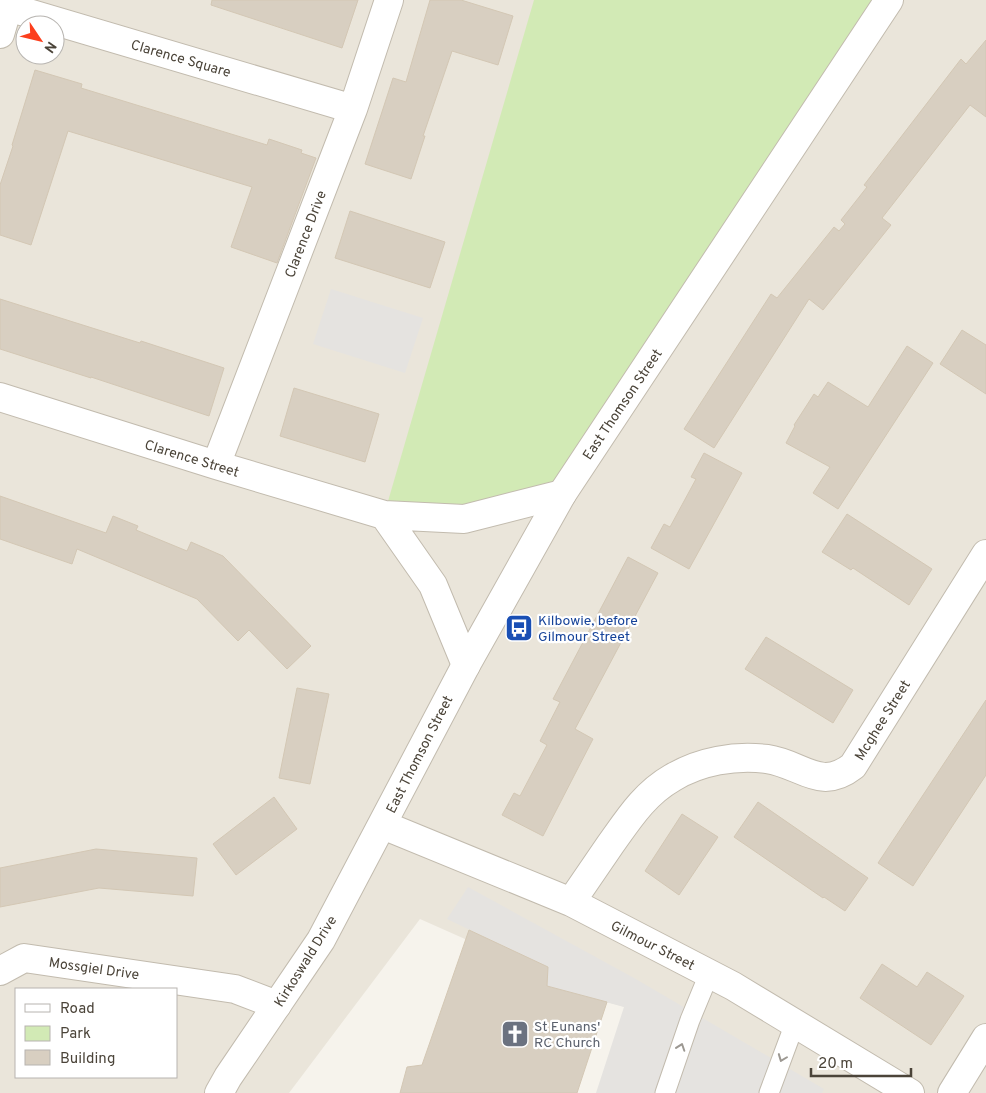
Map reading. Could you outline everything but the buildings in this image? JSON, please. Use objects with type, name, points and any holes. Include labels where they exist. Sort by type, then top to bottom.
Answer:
[{"type":"street","name":"Clarence Drive","points":[[216,466],[353,109],[389,0]]},
{"type":"street","name":"East Thomson Street","points":[[383,825],[466,665],[562,494],[890,0]]},
{"type":"street","name":"Clarence Square","points":[[9,4],[353,109]]},
{"type":"street","points":[[0,34],[9,4]]},
{"type":"street","name":"Clarence Street","points":[[0,397],[216,466],[384,515],[464,519],[562,494]]},
{"type":"street","points":[[384,515],[433,585],[466,665]]},
{"type":"street","name":"Mcghee Street","points":[[571,902],[633,812],[651,793],[672,778],[695,767],[719,760],[744,758],[768,759],[823,778],[831,778],[843,774],[853,766],[986,554]]},
{"type":"street","name":"Gilmour Street","points":[[383,825],[571,902],[709,974],[910,1093]]},
{"type":"street","name":"Kirkoswald Drive","points":[[219,1093],[322,940],[383,825]]},
{"type":"street","name":"Mossgiel Drive","points":[[0,971],[24,958],[235,989],[278,1005]]},
{"type":"street","points":[[952,1093],[986,1038]]},
{"type":"lane","points":[[665,1093],[690,1020],[709,974]]},
{"type":"lane","points":[[769,1093],[795,1024]]},
{"type":"shaded area","points":[[0,0],[986,0],[986,1093],[815,1093],[625,1007],[607,1002],[420,919],[289,1093],[0,1093]]},
{"type":"shaded area","points":[[331,289],[423,318],[405,373],[313,344]]},
{"type":"shaded area","points":[[468,887],[634,978],[824,1089],[822,1093],[596,1093],[624,1007],[547,986],[548,967],[447,919]]},
{"type":"green space","points":[[534,0],[889,0],[562,494],[384,515]]},
{"type":"place","name":"Kilbowie, before Gilmour Street","points":[[519,628]]},
{"type":"place","name":"St Eunans' RC Church","points":[[515,1034]]}]
